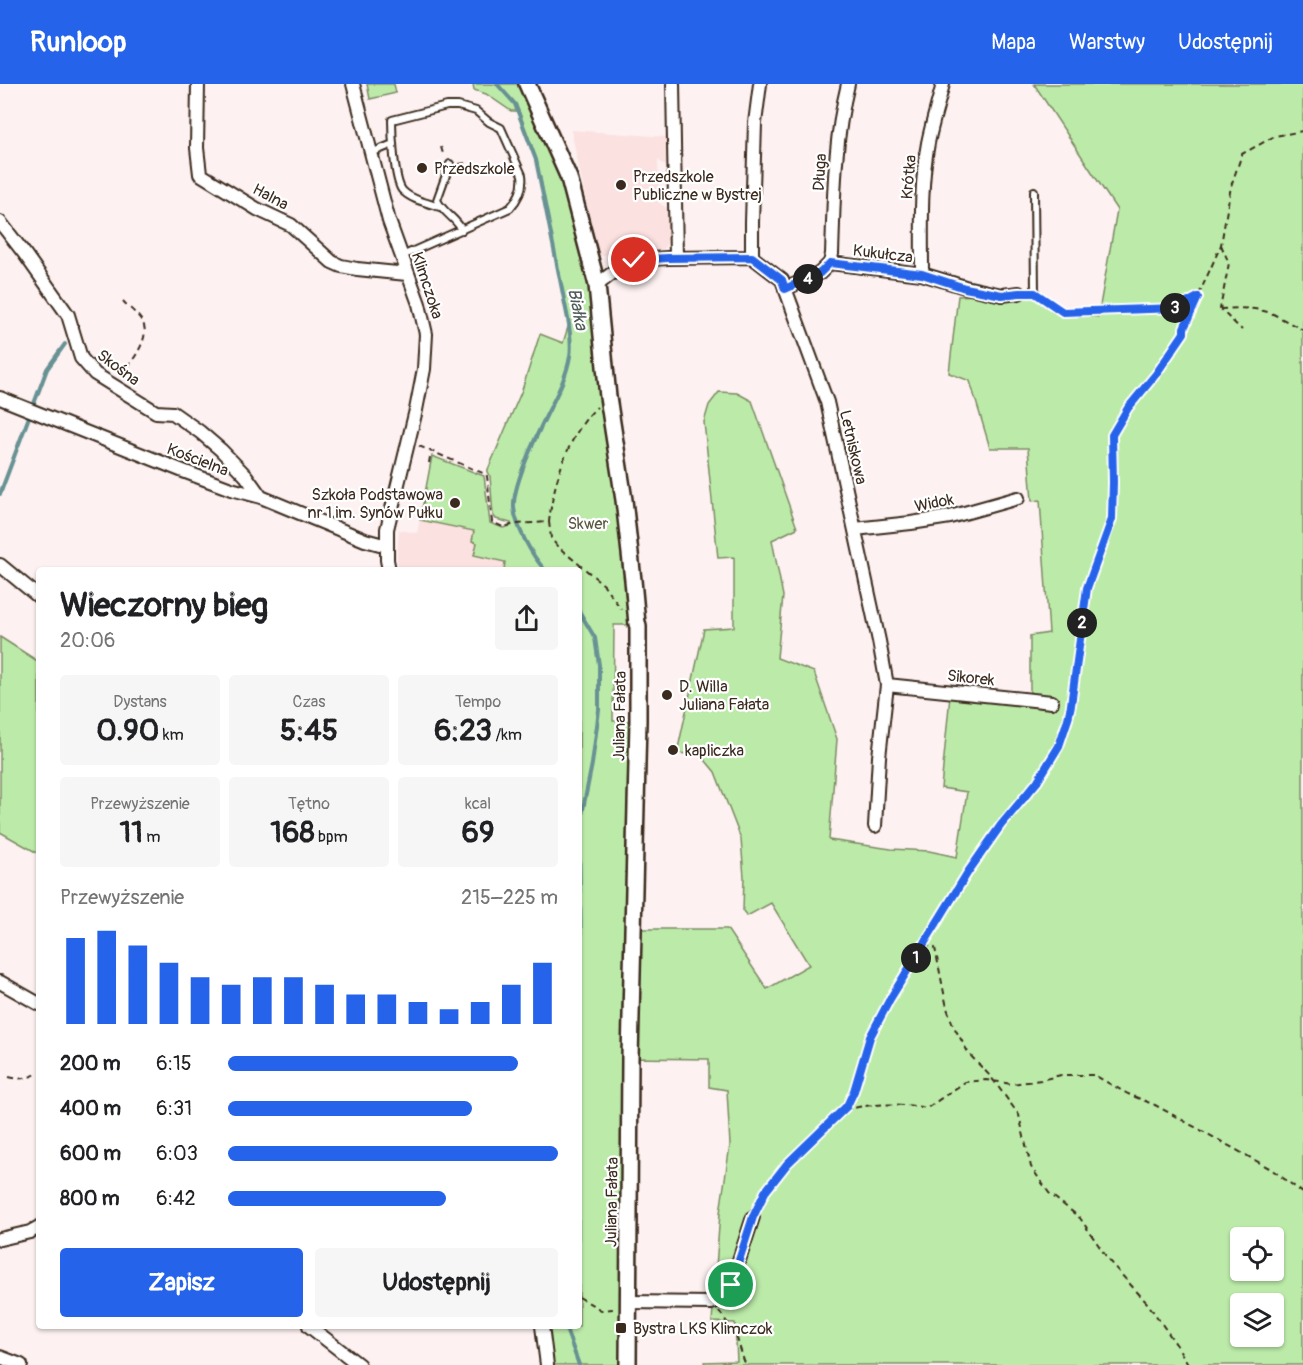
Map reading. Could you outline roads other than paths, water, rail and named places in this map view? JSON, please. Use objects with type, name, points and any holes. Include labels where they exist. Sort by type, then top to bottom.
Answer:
[{"type":"street","name":"Halna","points":[[198,84],[197,148],[200,174],[291,225],[333,262],[341,266],[407,274]]},
{"type":"street","name":"Klimczoka","points":[[353,84],[389,221],[419,304],[426,334],[424,369],[387,529],[389,567]]},
{"type":"street","name":"Juliana Fałata","points":[[527,84],[569,178],[597,285],[608,397],[625,511],[638,625],[630,1058],[628,1365]]},
{"type":"street","points":[[673,84],[675,258]]},
{"type":"street","points":[[597,285],[634,260],[752,257],[755,123],[760,84]]},
{"type":"street","name":"Długa","points":[[830,263],[835,166],[848,84]]},
{"type":"street","name":"Krótka","points":[[922,274],[923,181],[928,143],[943,84]]},
{"type":"street","name":"Skośna","points":[[0,222],[68,315],[81,358],[95,374],[156,412],[173,413],[200,432],[246,476],[261,497]]},
{"type":"street","name":"Letniskowa","points":[[752,257],[782,280],[827,402],[855,529],[887,685],[879,757],[875,826]]},
{"type":"street","name":"Kukułcza","points":[[785,289],[820,273],[830,263],[922,274],[965,288],[1002,295],[1019,293]]},
{"type":"street","name":"Kościelna","points":[[0,398],[183,471],[231,489],[261,497],[365,540],[387,546]]},
{"type":"street","name":"Widok","points":[[855,529],[950,517],[1018,498]]},
{"type":"street","points":[[0,565],[36,595]]},
{"type":"street","name":"Sikorek","points":[[887,685],[1052,702]]},
{"type":"street","points":[[0,982],[36,1002]]},
{"type":"street","points":[[628,1305],[711,1303],[723,1298],[731,1285],[753,1217]]},
{"type":"street","points":[[0,1239],[36,1229]]},
{"type":"street","points":[[313,1329],[359,1365]]},
{"type":"street","points":[[542,1329],[547,1365]]},
{"type":"street","points":[[0,1358],[21,1365]]},
{"type":"lane","points":[[401,256],[462,230],[510,208],[518,197],[523,181],[501,128],[476,111],[458,106],[447,106],[392,120],[398,181],[402,190],[414,198],[440,207],[457,221],[462,230]]},
{"type":"lane","points":[[371,153],[393,144]]},
{"type":"lane","points":[[440,207],[437,200],[450,164]]},
{"type":"lane","points":[[1019,293],[1035,293],[1034,191]]},
{"type":"waterway","name":"Białka","points":[[497,84],[515,104],[536,160],[569,324],[571,348],[569,363],[527,458],[515,498],[515,516],[521,532],[542,567]]},
{"type":"waterway","points":[[0,494],[47,369],[65,344]]},
{"type":"waterway","name":"Białka","points":[[582,616],[595,638],[599,665],[599,710],[592,764],[582,814]]},
{"type":"waterway","name":"Białka","points":[[566,1329],[579,1365]]},
{"type":"place","name":"Przedszkole","points":[[422,168]]},
{"type":"place","name":"Przedszkole Publiczne w Bystrej","points":[[621,185]]},
{"type":"place","name":"Szkoła Podstawowa nr 1 im. Synów Pułku","points":[[455,503]]},
{"type":"place","name":"D. Willa Juliana Fałata","points":[[667,695]]},
{"type":"place","name":"kapliczka","points":[[673,750]]},
{"type":"place","name":"Bystra LKS Klimczok","points":[[621,1328]]},
{"type":"park label","name":"Skwer","points":[[588,523]]}]
